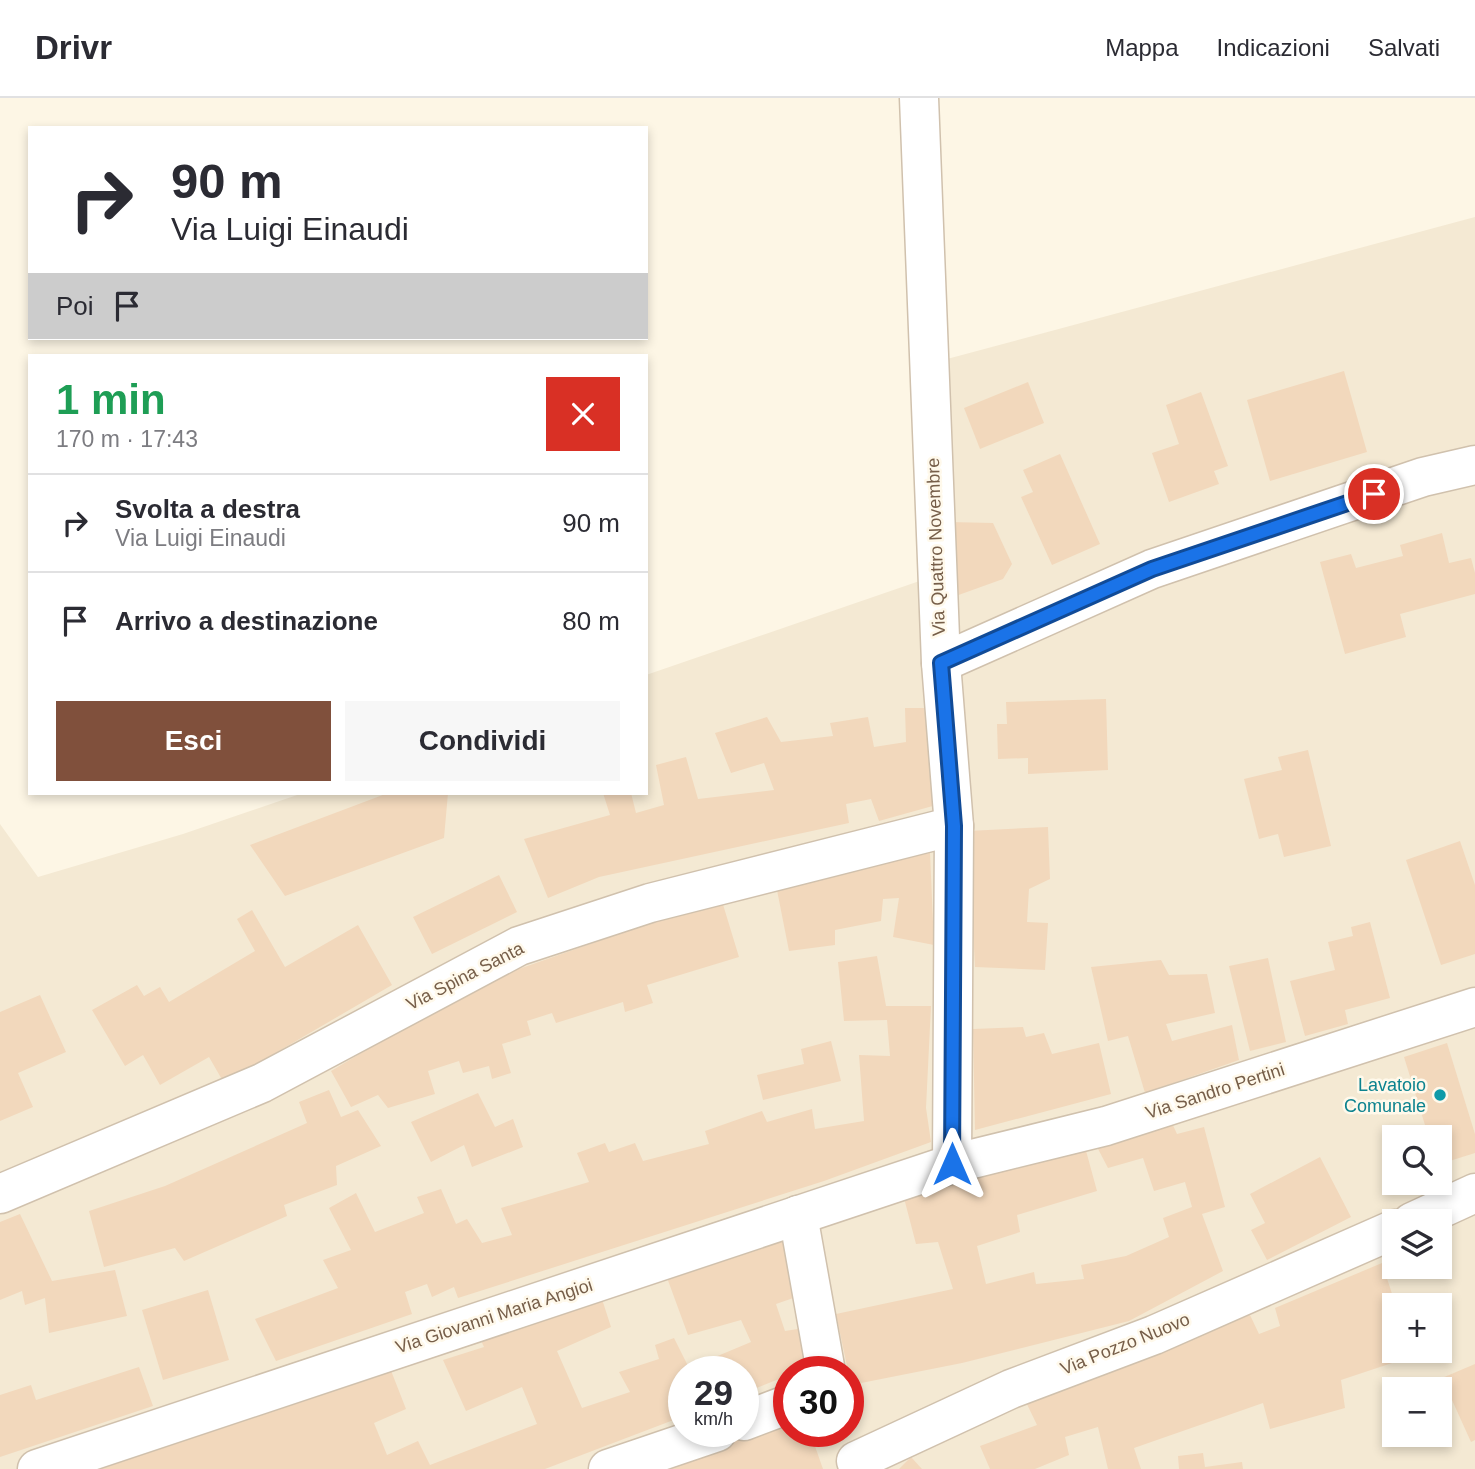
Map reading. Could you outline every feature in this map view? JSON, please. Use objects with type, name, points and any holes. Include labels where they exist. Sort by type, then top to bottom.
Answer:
[{"type":"street","name":"Via Quattro Novembre","points":[[919,98],[941,663],[954,826],[952,1164]]},
{"type":"street","points":[[941,663],[1152,569],[1423,477],[1475,465]]},
{"type":"street","name":"Via Spina Santa","points":[[0,1194],[262,1083],[519,946],[650,902],[954,826]]},
{"type":"street","name":"Via Sandro Pertini","points":[[952,1164],[1106,1126],[1473,1014]]},
{"type":"street","name":"Via Giovanni Maria Angioi","points":[[37,1469],[952,1164]]},
{"type":"street","points":[[1440,1209],[1475,1193]]},
{"type":"street","points":[[798,1214],[823,1356]]},
{"type":"street","name":"Via Pozzo Nuovo","points":[[852,1454],[1011,1389],[1154,1335],[1382,1235]]},
{"type":"street","points":[[608,1469],[673,1447]]},
{"type":"shaded area","points":[[1475,217],[1475,1469],[0,1469],[0,824],[38,877],[183,834],[297,795],[648,795],[648,674],[937,575],[947,359]]},
{"type":"building","points":[[1344,371],[1367,452],[1270,481],[1247,400]]},
{"type":"building","points":[[1028,382],[1044,423],[980,449],[964,408]]},
{"type":"building","points":[[1201,392],[1228,466],[1214,471],[1219,484],[1169,502],[1152,453],[1179,444],[1166,405]]},
{"type":"building","points":[[1060,454],[1100,544],[1052,565],[1021,497],[1033,492],[1023,470]]},
{"type":"building","points":[[949,522],[993,523],[1012,564],[1003,579],[953,597]]},
{"type":"building","points":[[1442,533],[1449,563],[1471,558],[1475,573],[1475,594],[1400,614],[1406,637],[1345,654],[1320,562],[1351,554],[1356,568],[1403,556],[1400,545]]},
{"type":"building","points":[[1106,699],[1108,770],[1028,774],[1028,758],[998,759],[997,724],[1007,724],[1006,702]]},
{"type":"building","points":[[905,708],[938,708],[947,802],[879,821],[871,799],[846,804],[849,823],[599,877],[548,898],[524,839],[610,815],[604,795],[632,795],[636,813],[664,805],[656,765],[686,757],[698,799],[774,790],[764,763],[731,773],[715,733],[767,717],[781,742],[833,736],[830,723],[868,717],[874,747],[906,742]]},
{"type":"building","points":[[1308,750],[1331,846],[1284,857],[1278,834],[1259,839],[1244,779],[1282,770],[1278,757]]},
{"type":"building","points":[[383,795],[448,795],[444,838],[285,896],[250,845]]},
{"type":"building","points":[[1048,827],[1050,879],[1029,889],[1027,922],[1048,923],[1045,970],[975,967],[968,831]]},
{"type":"building","points":[[1460,841],[1475,885],[1475,954],[1441,965],[1406,860]]},
{"type":"building","points":[[930,853],[934,945],[893,937],[899,898],[883,899],[881,921],[835,930],[835,945],[789,951],[776,885]]},
{"type":"building","points":[[499,875],[517,912],[432,954],[413,917]]},
{"type":"building","points":[[721,898],[739,957],[647,985],[653,1003],[625,1012],[623,1002],[556,1023],[552,1013],[527,1021],[531,1035],[502,1044],[511,1073],[492,1079],[489,1066],[463,1073],[459,1061],[428,1071],[435,1094],[388,1108],[378,1095],[351,1107],[331,1071],[405,1027],[516,970]]},
{"type":"building","points":[[252,910],[285,967],[358,925],[392,985],[224,1083],[209,1057],[160,1085],[143,1055],[125,1066],[92,1010],[137,985],[144,996],[160,987],[169,1002],[255,951],[237,919]]},
{"type":"building","points":[[1370,922],[1390,998],[1345,1010],[1348,1024],[1305,1036],[1290,981],[1335,970],[1328,942],[1353,936],[1351,927]]},
{"type":"building","points":[[877,956],[886,1006],[931,1006],[926,1108],[931,1142],[824,1181],[458,1298],[454,1287],[432,1297],[427,1284],[405,1292],[412,1314],[276,1361],[255,1319],[338,1288],[323,1260],[351,1250],[329,1208],[356,1193],[375,1232],[424,1213],[417,1197],[441,1189],[456,1224],[467,1219],[482,1243],[512,1235],[501,1208],[589,1182],[577,1153],[605,1143],[609,1152],[635,1143],[643,1161],[709,1144],[705,1131],[762,1111],[767,1122],[812,1109],[815,1129],[864,1121],[859,1055],[890,1056],[887,1020],[844,1021],[838,962]]},
{"type":"building","points":[[1268,958],[1286,1042],[1250,1051],[1229,966]]},
{"type":"building","points":[[1161,960],[1169,975],[1207,974],[1215,1013],[1166,1024],[1172,1041],[1232,1025],[1239,1060],[1145,1093],[1128,1036],[1108,1041],[1091,967]]},
{"type":"building","points":[[40,995],[66,1052],[18,1073],[33,1107],[0,1121],[0,1012]]},
{"type":"building","points":[[1023,1027],[1026,1037],[1044,1033],[1052,1054],[1099,1043],[1111,1094],[975,1130],[973,1029]]},
{"type":"building","points":[[831,1041],[841,1081],[763,1100],[757,1075],[804,1064],[801,1049]]},
{"type":"building","name":"Lavatoio Comunale","points":[[1447,1043],[1475,1134],[1475,1153],[1452,1160],[1452,1125],[1425,1125],[1404,1057]]},
{"type":"building","points":[[329,1090],[341,1117],[358,1110],[381,1146],[336,1166],[337,1185],[284,1205],[287,1216],[184,1261],[175,1248],[104,1267],[89,1211],[165,1186],[307,1123],[299,1102]]},
{"type":"building","points":[[478,1093],[495,1127],[513,1119],[523,1147],[472,1167],[464,1145],[431,1162],[411,1122]]},
{"type":"building","points":[[1171,1121],[1177,1134],[1204,1127],[1225,1207],[1202,1214],[1223,1271],[1129,1321],[962,1363],[864,1382],[864,1356],[845,1356],[836,1314],[953,1289],[938,1242],[916,1244],[904,1198],[1085,1147],[1097,1191],[1017,1215],[1020,1232],[977,1246],[986,1284],[1034,1272],[1036,1284],[1084,1279],[1081,1265],[1126,1256],[1169,1237],[1163,1218],[1192,1207],[1185,1182],[1154,1191],[1143,1158],[1108,1168],[1097,1147]]},
{"type":"building","points":[[1320,1157],[1351,1217],[1267,1260],[1251,1230],[1265,1223],[1250,1194]]},
{"type":"building","points":[[20,1214],[52,1281],[115,1270],[127,1316],[49,1333],[45,1298],[25,1305],[22,1291],[0,1300],[0,1222]]},
{"type":"building","points":[[788,1232],[799,1296],[776,1304],[785,1331],[804,1328],[809,1356],[773,1356],[773,1381],[759,1387],[759,1356],[718,1356],[751,1342],[741,1320],[688,1335],[666,1275]]},
{"type":"building","points":[[1382,1263],[1382,1279],[1387,1279],[1392,1293],[1382,1293],[1382,1363],[1392,1363],[1341,1380],[1345,1408],[1270,1429],[1263,1403],[1134,1448],[1141,1469],[1108,1469],[1098,1427],[1065,1437],[1069,1455],[1035,1469],[990,1469],[980,1446],[1037,1425],[1024,1398],[1250,1315],[1259,1334],[1280,1326],[1275,1308]]},
{"type":"building","points":[[208,1290],[229,1360],[163,1380],[142,1310]]},
{"type":"building","points":[[601,1296],[611,1327],[557,1351],[582,1408],[630,1392],[619,1372],[659,1359],[655,1345],[674,1338],[683,1356],[668,1356],[668,1422],[545,1469],[92,1469],[390,1368],[406,1409],[374,1423],[387,1455],[418,1441],[430,1465],[537,1424],[522,1387],[466,1411],[443,1360],[484,1347],[479,1336]]},
{"type":"building","points":[[1475,1364],[1475,1440],[1471,1442],[1452,1400],[1452,1377],[1444,1377]]},
{"type":"building","points":[[139,1367],[153,1406],[0,1457],[0,1395],[31,1385],[36,1400]]},
{"type":"building","points":[[773,1424],[773,1447],[815,1447],[823,1469],[659,1469],[715,1447],[759,1447],[759,1430]]},
{"type":"building","points":[[1203,1453],[1205,1467],[1242,1462],[1243,1469],[1179,1469],[1178,1456]]},
{"type":"building","points":[[911,1457],[922,1469],[899,1469]]},
{"type":"place","name":"Lavatoio Comunale","points":[[1440,1095]]},
{"type":"route","points":[[952,1164],[954,826],[941,663],[1152,569],[1374,494]]}]
